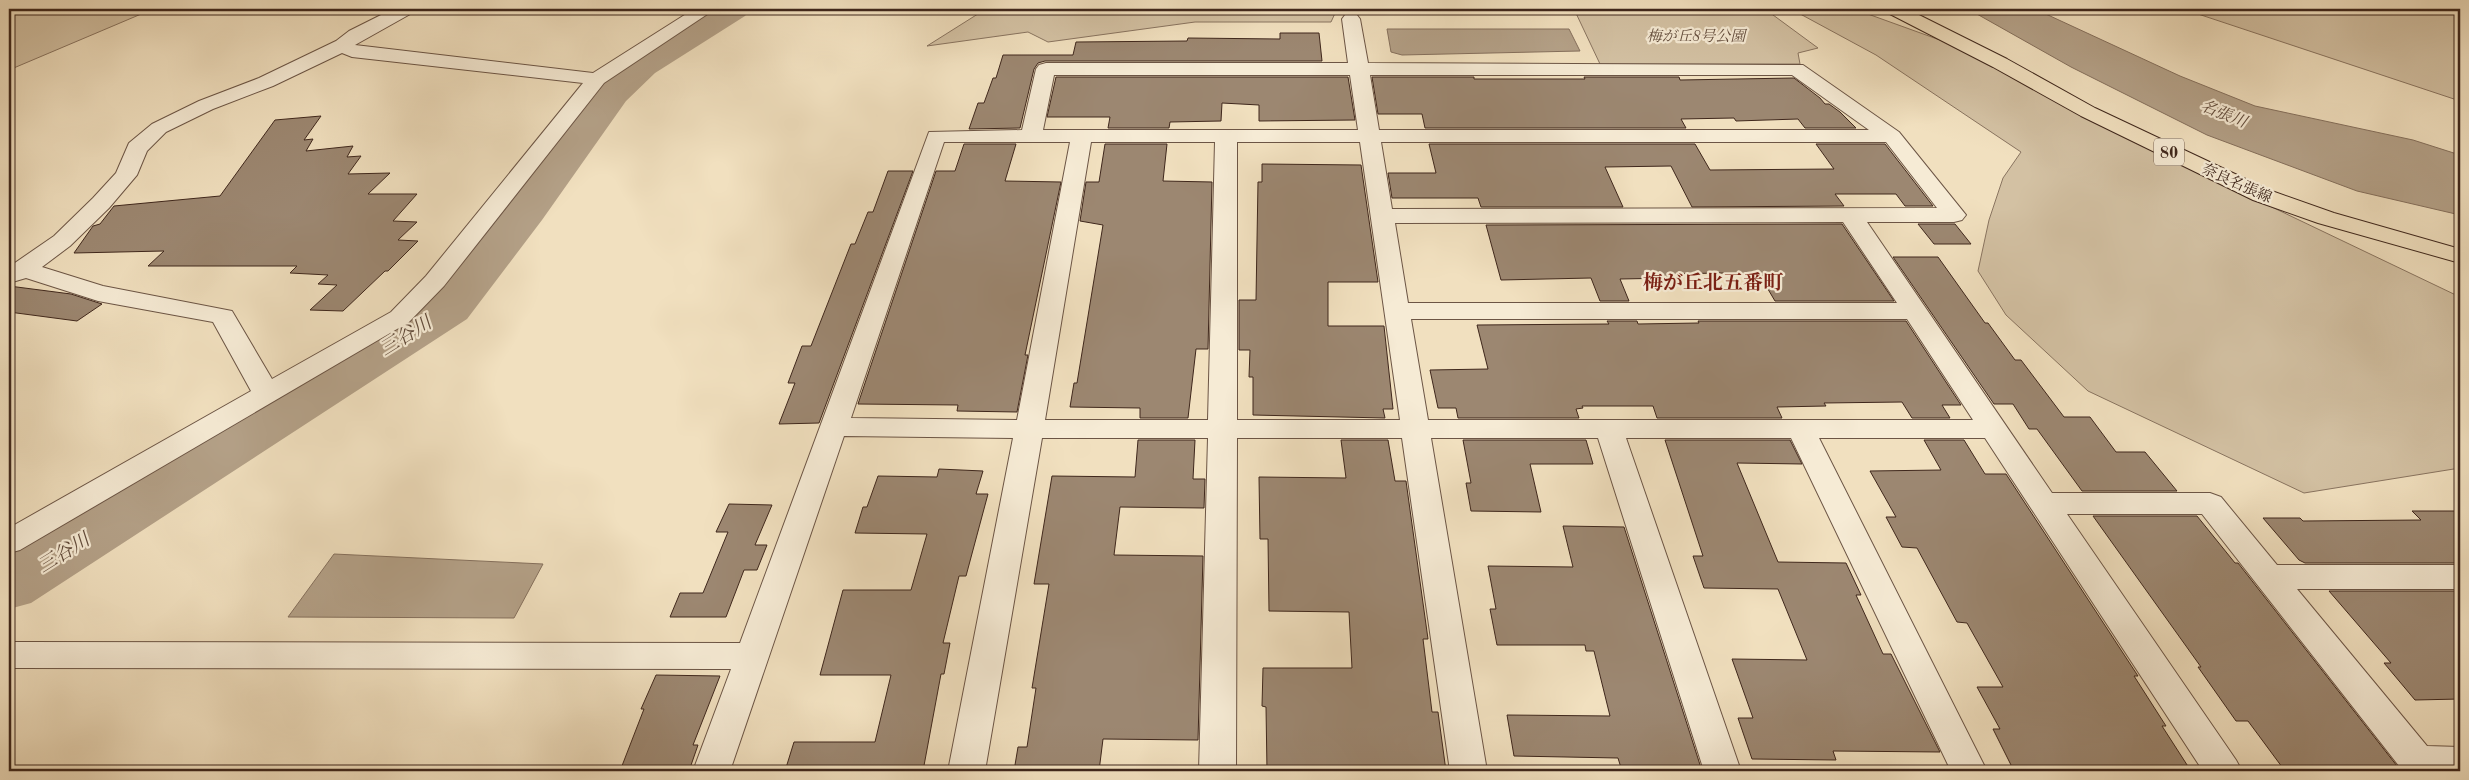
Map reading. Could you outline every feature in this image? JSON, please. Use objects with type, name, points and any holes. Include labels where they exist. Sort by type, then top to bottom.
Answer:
[{"type":"main road","name":"奈良名張線","points":[[1894,9],[2000,63],[2088,112],[2261,195],[2326,218],[2460,256]]},
{"type":"street","points":[[16,272],[62,241],[101,203],[126,175],[137,148],[159,128],[206,105],[266,82],[343,45],[356,35],[406,9]]},
{"type":"street","points":[[9,542],[265,392],[400,317],[435,281],[597,79],[706,9]]},
{"type":"street","points":[[1351,19],[1469,771]]},
{"type":"street","points":[[343,45],[352,51],[597,79]]},
{"type":"street","points":[[624,61],[650,65]]},
{"type":"street","points":[[1031,136],[1046,69],[1796,69],[1892,136],[1954,215],[1381,216]]},
{"type":"street","points":[[712,771],[936,136],[1892,136]]},
{"type":"street","points":[[967,771],[1082,136]]},
{"type":"street","points":[[1218,771],[1226,136]]},
{"type":"street","points":[[1851,216],[2223,771]]},
{"type":"street","points":[[16,272],[98,293],[223,316],[265,392]]},
{"type":"street","points":[[1397,312],[1915,311]]},
{"type":"street","points":[[833,427],[1029,429],[1994,429]]},
{"type":"street","points":[[1800,428],[1969,771]]},
{"type":"street","points":[[1609,429],[1723,771]]},
{"type":"street","points":[[2045,503],[2210,504],[2421,767],[2460,762]]},
{"type":"street","points":[[2270,577],[2460,577]]},
{"type":"street","points":[[9,655],[753,656]]},
{"type":"green space","points":[[9,9],[153,9],[9,70]]},
{"type":"green space","points":[[1000,9],[1337,9],[1331,22],[1195,22],[1048,42],[1028,32],[927,46],[981,12]]},
{"type":"green space","name":"梅が丘8号公園","points":[[1574,9],[1762,9],[1769,12],[1818,48],[1798,53],[1800,64],[1600,64]]},
{"type":"green space","points":[[1791,9],[1854,9],[1951,44],[2184,165],[2460,297],[2460,468],[2304,493],[2088,391],[2006,315],[1978,271],[1989,220],[2003,178],[2021,152],[1876,55]]},
{"type":"green space","points":[[2183,9],[2460,9],[2460,101]]},
{"type":"water","name":"名張川","points":[[1968,9],[2035,9],[2180,76],[2255,106],[2413,140],[2460,155],[2460,215],[2357,191],[2207,135],[2071,67]]},
{"type":"water","points":[[1387,29],[1569,29],[1580,51],[1402,55],[1391,52]]},
{"type":"water","points":[[334,554],[543,564],[514,618],[288,617]]},
{"type":"building","points":[[1280,33],[1319,33],[1322,61],[1045,61],[1038,63],[1034,69],[1020,128],[969,129],[978,103],[984,103],[993,78],[996,78],[1003,55],[1073,55],[1076,42],[1187,41],[1188,38],[1280,39]]},
{"type":"building","points":[[1056,77],[1348,77],[1355,120],[1259,121],[1259,105],[1222,103],[1221,121],[1170,122],[1169,128],[1108,128],[1110,117],[1047,117]]},
{"type":"building","points":[[1372,77],[1585,79],[1584,77],[1679,77],[1680,80],[1794,78],[1825,104],[1829,104],[1840,112],[1856,128],[1805,128],[1798,119],[1736,121],[1734,118],[1681,119],[1686,128],[1425,128],[1422,114],[1378,114]]},
{"type":"building","points":[[321,116],[304,140],[313,139],[306,151],[353,146],[347,157],[361,156],[348,174],[390,173],[368,194],[417,194],[393,221],[417,222],[398,240],[418,241],[343,311],[310,310],[337,285],[318,284],[328,275],[290,273],[297,266],[148,266],[164,251],[74,253],[93,226],[100,224],[114,206],[220,196],[275,120]]},
{"type":"building","points":[[964,144],[1016,144],[1005,181],[1061,182],[1025,355],[1028,355],[1017,412],[957,411],[958,405],[858,404],[936,171],[955,171]]},
{"type":"building","points":[[1105,144],[1167,144],[1163,181],[1212,182],[1208,349],[1196,349],[1188,418],[1140,418],[1140,408],[1070,407],[1074,383],[1077,383],[1103,225],[1080,221],[1086,182],[1099,182]]},
{"type":"building","points":[[1429,144],[1695,144],[1710,170],[1834,169],[1816,144],[1885,144],[1933,206],[1905,206],[1896,194],[1835,194],[1844,206],[1692,207],[1671,166],[1605,167],[1623,207],[1481,207],[1478,198],[1392,198],[1388,173],[1436,173]]},
{"type":"building","points":[[1262,164],[1361,165],[1378,282],[1328,282],[1328,326],[1384,326],[1393,409],[1383,409],[1385,418],[1253,415],[1253,377],[1249,377],[1250,350],[1239,350],[1239,300],[1256,300],[1258,182],[1262,182]]},
{"type":"building","points":[[888,171],[913,171],[819,423],[779,424],[795,383],[788,383],[802,346],[811,346],[851,244],[855,244],[868,212],[873,212]]},
{"type":"building","points":[[1842,224],[1894,301],[1775,301],[1759,274],[1719,273],[1670,274],[1672,278],[1620,279],[1629,301],[1600,301],[1591,278],[1501,280],[1486,225]]},
{"type":"building","points":[[1918,224],[1955,224],[1971,244],[1934,244]]},
{"type":"building","points":[[1893,257],[1938,257],[1985,323],[1988,323],[2015,360],[2021,360],[2064,417],[2090,417],[2116,452],[2145,452],[2177,491],[2082,491],[2037,429],[2029,429],[2013,404],[1994,404]]},
{"type":"building","points":[[9,286],[71,294],[102,304],[77,321],[9,312]]},
{"type":"building","points":[[1607,321],[1637,321],[1638,324],[1699,323],[1698,321],[1906,321],[1961,405],[1942,405],[1950,418],[1912,418],[1902,402],[1824,403],[1826,406],[1777,407],[1782,418],[1657,418],[1653,406],[1582,406],[1583,408],[1576,409],[1579,418],[1458,418],[1456,408],[1438,408],[1430,370],[1488,369],[1477,325],[1609,324]]},
{"type":"building","points":[[1138,440],[1195,440],[1193,479],[1205,479],[1204,508],[1120,507],[1114,555],[1203,556],[1198,740],[1103,739],[1099,771],[1014,771],[1018,747],[1027,747],[1036,688],[1032,688],[1049,584],[1034,584],[1052,476],[1135,477]]},
{"type":"building","points":[[1341,440],[1388,440],[1395,481],[1406,481],[1428,639],[1423,639],[1432,712],[1438,712],[1446,771],[1267,771],[1266,707],[1262,706],[1263,668],[1352,668],[1349,612],[1269,611],[1268,539],[1260,539],[1259,477],[1346,478]]},
{"type":"building","points":[[1463,440],[1586,440],[1593,464],[1530,464],[1541,512],[1471,511],[1466,483],[1471,483]]},
{"type":"building","points":[[1665,440],[1790,440],[1802,464],[1737,463],[1778,562],[1846,563],[1861,595],[1856,595],[1883,654],[1891,654],[1940,752],[1833,751],[1836,760],[1752,759],[1738,718],[1753,718],[1732,659],[1807,660],[1778,589],[1704,588],[1693,556],[1703,556]]},
{"type":"building","points":[[1924,440],[1964,440],[1985,474],[2006,474],[2138,676],[2134,676],[2166,726],[2162,726],[2191,771],[2014,771],[1993,729],[2000,729],[1977,687],[2003,687],[1967,623],[1957,622],[1917,548],[1902,547],[1886,517],[1896,517],[1870,471],[1941,470]]},
{"type":"building","points":[[939,469],[983,471],[976,494],[988,494],[966,576],[959,576],[943,643],[950,643],[944,674],[941,674],[923,771],[785,771],[794,742],[875,742],[891,675],[820,675],[843,590],[911,590],[927,534],[855,533],[863,507],[867,507],[878,476],[937,477]]},
{"type":"building","points":[[729,504],[772,505],[755,545],[767,545],[757,570],[744,570],[726,617],[670,617],[680,593],[703,593],[728,532],[716,532]]},
{"type":"building","points":[[2412,511],[2460,511],[2460,563],[2305,563],[2299,560],[2263,518],[2300,518],[2303,521],[2421,520]]},
{"type":"building","points":[[2093,516],[2197,516],[2235,563],[2238,563],[2401,771],[2285,771],[2248,721],[2236,721],[2198,667],[2201,667]]},
{"type":"building","points":[[1563,526],[1624,527],[1702,771],[1622,771],[1618,758],[1514,756],[1507,715],[1610,716],[1594,651],[1586,651],[1585,645],[1497,645],[1490,609],[1496,609],[1488,566],[1573,567]]},
{"type":"building","points":[[2329,591],[2460,591],[2460,699],[2415,700],[2384,663],[2391,663]]},
{"type":"building","points":[[656,675],[720,676],[693,745],[698,745],[689,771],[620,771],[644,709],[641,709]]},
{"type":"waterway","name":"三谷川","points":[[9,586],[449,308],[526,210],[612,93],[642,65],[733,9]]},
{"type":"district","name":"梅が丘北五番町","points":[[1713,282]]}]
